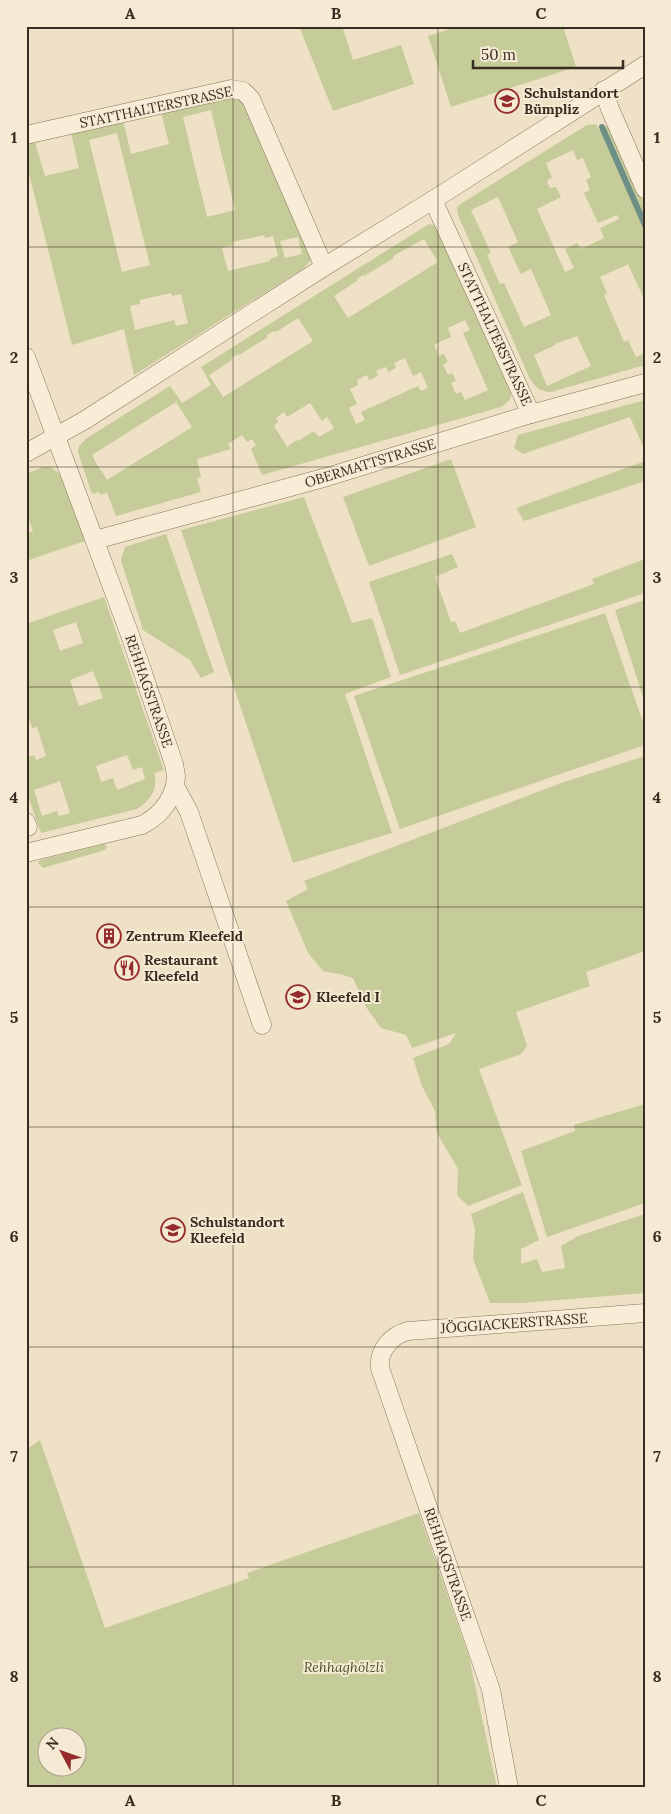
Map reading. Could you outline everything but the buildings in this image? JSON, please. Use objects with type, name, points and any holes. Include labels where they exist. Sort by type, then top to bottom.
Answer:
[{"type":"street","points":[[26,453],[433,200],[645,65]]},
{"type":"street","name":"STATTHALTERSTRASSE","points":[[26,135],[231,89],[243,90],[250,99],[324,267]]},
{"type":"street","points":[[604,90],[610,109],[645,189]]},
{"type":"street","name":"STATTHALTERSTRASSE","points":[[433,200],[531,414]]},
{"type":"street","name":"REHHAGSTRASSE","points":[[26,357],[130,635],[174,764],[175,786],[189,812],[262,1026]]},
{"type":"street","name":"OBERMATTSTRASSE","points":[[95,540],[327,477],[531,414],[645,383]]},
{"type":"street","points":[[26,853],[149,822],[165,806],[175,786]]},
{"type":"street","name":"JÖGGIACKERSTRASSE","points":[[387,1344],[397,1335],[408,1331],[645,1313]]},
{"type":"street","name":"REHHAGSTRASSE","points":[[387,1344],[380,1356],[380,1368],[491,1690],[510,1788]]},
{"type":"green space","points":[[299,26],[342,26],[353,60],[401,45],[414,84],[333,111]]},
{"type":"green space","points":[[459,26],[563,26],[576,67],[451,107],[428,36]]},
{"type":"green space","points":[[224,96],[242,99],[312,255],[311,260],[304,268],[134,375],[124,329],[72,345],[26,162],[26,144],[35,142],[45,176],[79,168],[71,133],[123,121],[131,154],[169,144],[161,111]],"holes":[[[211,110],[235,210],[207,217],[183,117]],[[117,133],[150,265],[122,272],[89,140]],[[264,235],[265,238],[273,236],[278,256],[270,259],[270,261],[228,271],[222,248],[233,245],[232,242]],[[298,237],[302,254],[285,258],[280,241]],[[171,293],[172,296],[181,294],[188,323],[176,326],[174,320],[135,330],[130,306],[140,304],[140,300]]]},
{"type":"green space","points":[[596,124],[599,130],[609,125],[645,204],[645,301],[628,264],[600,277],[607,293],[604,295],[624,342],[628,340],[636,357],[645,353],[645,365],[547,392],[533,384],[529,377],[458,215],[457,207],[587,125]],"holes":[[[573,150],[577,160],[583,158],[591,177],[586,180],[590,190],[584,193],[598,223],[617,215],[619,219],[600,228],[604,238],[581,249],[577,243],[565,249],[574,268],[565,272],[537,209],[561,197],[556,187],[550,188],[547,182],[552,178],[546,163]],[[498,197],[518,242],[508,247],[521,274],[531,269],[551,315],[524,327],[504,283],[500,284],[487,255],[491,253],[471,210]],[[577,336],[591,366],[547,386],[534,355],[555,344]]]},
{"type":"green space","points":[[429,224],[436,226],[512,392],[511,397],[501,407],[262,475],[251,449],[256,445],[252,439],[247,442],[242,435],[228,444],[231,449],[197,459],[201,477],[197,478],[201,492],[116,516],[107,493],[100,495],[99,492],[92,494],[78,452],[79,446],[87,438],[170,386],[182,403],[211,385],[201,367]],"holes":[[[424,239],[438,262],[348,318],[334,296],[363,275],[394,258],[393,256]],[[298,318],[313,341],[223,397],[209,375],[232,360],[231,358],[268,337],[267,335],[274,331],[276,332]],[[465,320],[470,330],[463,333],[488,390],[465,400],[461,392],[456,394],[451,383],[456,381],[452,373],[448,375],[443,365],[448,362],[444,354],[439,356],[434,345],[451,337],[448,328]],[[405,358],[413,376],[421,372],[428,388],[421,391],[418,386],[361,412],[365,420],[356,424],[349,408],[357,404],[350,389],[358,385],[357,380],[367,375],[369,380],[378,376],[376,371],[386,367],[388,372],[396,368],[394,363]],[[176,402],[192,427],[107,480],[92,455]],[[310,403],[322,421],[327,417],[334,428],[319,437],[314,431],[297,440],[288,448],[274,426],[278,422],[276,418],[284,412],[287,417]]]},
{"type":"green space","points":[[645,400],[645,451],[630,417],[523,454],[514,448],[518,435]]},
{"type":"green space","points":[[451,459],[476,527],[369,566],[343,497]]},
{"type":"green space","points":[[645,461],[645,481],[524,521],[516,508]]},
{"type":"green space","points":[[43,467],[50,467],[60,474],[85,541],[26,561],[26,534],[33,531],[26,512],[26,474]]},
{"type":"green space","points":[[304,497],[352,623],[372,618],[391,677],[345,694],[392,833],[293,863],[181,530]]},
{"type":"green space","points":[[166,534],[214,672],[201,678],[190,660],[143,630],[121,560],[125,547]]},
{"type":"green space","points":[[452,554],[458,567],[435,577],[451,622],[455,621],[460,633],[594,584],[592,579],[645,559],[645,593],[400,675],[369,582]]},
{"type":"green space","points":[[104,597],[164,770],[154,773],[155,784],[152,794],[137,809],[41,833],[26,791],[26,758],[34,755],[36,760],[46,756],[37,727],[32,728],[26,709],[30,707],[26,696],[26,624]],"holes":[[[76,622],[83,643],[60,651],[53,630]],[[93,671],[103,698],[79,706],[70,680]],[[127,755],[133,770],[142,767],[145,779],[117,790],[113,778],[101,782],[96,766]],[[60,781],[70,813],[59,816],[57,811],[42,816],[34,790]]]},
{"type":"green space","points":[[645,600],[645,703],[615,610]]},
{"type":"green space","points":[[605,613],[645,728],[645,745],[400,829],[354,696]]},
{"type":"green space","points":[[645,756],[645,951],[586,972],[590,986],[516,1012],[527,1046],[521,1054],[479,1069],[522,1185],[468,1206],[457,1195],[458,1169],[437,1133],[435,1111],[422,1086],[413,1058],[449,1044],[456,1033],[412,1048],[406,1035],[381,1028],[366,1007],[353,978],[323,971],[308,953],[286,901],[308,889],[304,881],[564,782]]},
{"type":"green space","points":[[104,844],[107,847],[105,850],[43,868],[38,863],[40,860]]},
{"type":"green space","points":[[645,1104],[645,1203],[547,1237],[521,1151],[575,1131],[574,1125]]},
{"type":"green space","points":[[523,1192],[539,1240],[521,1249],[521,1264],[537,1259],[542,1272],[565,1268],[561,1246],[578,1236],[645,1214],[645,1293],[522,1303],[490,1303],[473,1259],[475,1230],[471,1214]]},
{"type":"green space","name":"Rehhaghölzli","points":[[40,1440],[105,1628],[249,1578],[247,1573],[419,1513],[469,1657],[497,1788],[26,1788],[26,1450]]},
{"type":"waterway","points":[[602,127],[645,225]]},
{"type":"place","name":"Schulstandort Bümpliz","points":[[507,101]]},
{"type":"place","name":"Zentrum Kleefeld","points":[[109,936]]},
{"type":"place","name":"Restaurant Kleefeld","points":[[127,968]]},
{"type":"place","name":"Kleefeld I","points":[[298,997]]},
{"type":"place","name":"Schulstandort Kleefeld","points":[[173,1230]]}]
